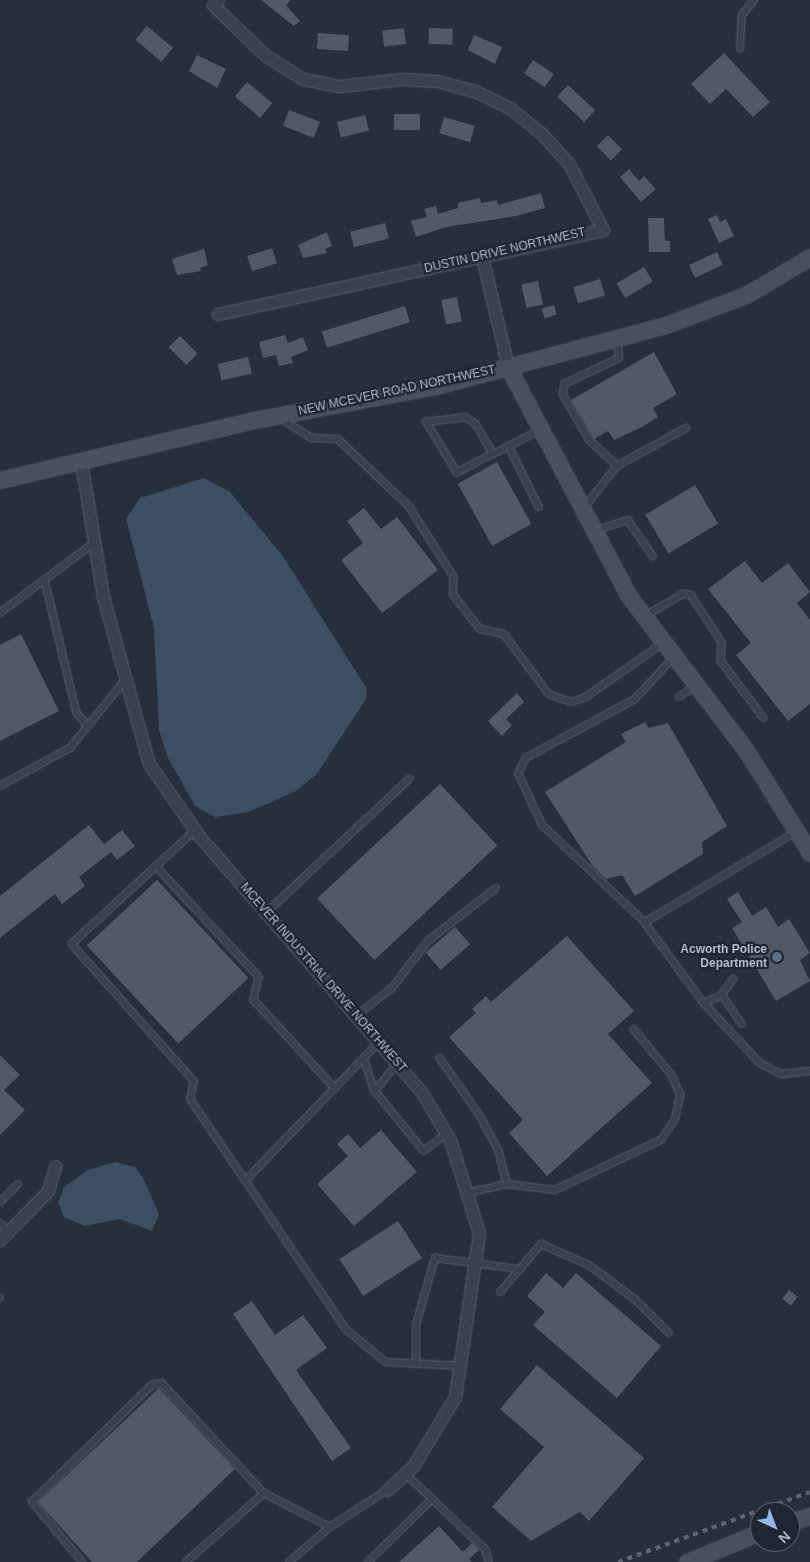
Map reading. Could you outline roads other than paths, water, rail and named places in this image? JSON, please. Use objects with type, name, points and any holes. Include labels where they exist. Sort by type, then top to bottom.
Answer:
[{"type":"street","name":"DUSTIN DRIVE NORTHWEST","points":[[218,0],[213,5],[265,55],[303,79],[340,86],[401,79],[448,83],[498,101],[542,134],[573,170],[603,230],[218,314]]},
{"type":"street","points":[[482,257],[508,367],[592,532],[643,617],[747,752],[810,853]]},
{"type":"street","name":"NEW MCEVER ROAD NORTHWEST","points":[[0,480],[278,416],[508,367],[617,339],[715,308],[775,280],[810,257]]},
{"type":"street","name":"MCEVER INDUSTRIAL DRIVE NORTHWEST","points":[[81,462],[103,597],[149,764],[196,830],[421,1091],[447,1134],[467,1192],[479,1233],[455,1397],[405,1473],[387,1490]]},
{"type":"street","points":[[0,1240],[4,1227],[48,1191],[55,1166]]},
{"type":"street","points":[[686,1562],[750,1536]]},
{"type":"lane","points":[[740,49],[742,15],[754,0]]},
{"type":"lane","points":[[617,339],[619,358],[564,384],[563,395],[589,440],[617,466]]},
{"type":"lane","points":[[278,416],[312,438],[338,440],[409,506],[454,576],[452,594],[480,629],[504,634],[549,694],[571,702],[586,698],[663,644]]},
{"type":"lane","points":[[493,454],[476,424],[466,417],[426,422],[456,473],[540,430]]},
{"type":"lane","points":[[582,511],[617,466],[686,428]]},
{"type":"lane","points":[[509,446],[539,507]]},
{"type":"lane","points":[[592,532],[628,520],[653,556]]},
{"type":"lane","points":[[0,613],[94,544]]},
{"type":"lane","points":[[45,580],[77,713],[88,726]]},
{"type":"lane","points":[[643,617],[683,594],[691,595],[722,642],[721,661],[764,718]]},
{"type":"lane","points":[[674,658],[635,698],[526,758],[518,773],[542,825],[645,923],[704,1003],[766,1068],[790,1074],[810,1071]]},
{"type":"lane","points":[[0,786],[70,748],[126,679]]},
{"type":"lane","points":[[679,697],[695,686]]},
{"type":"lane","points":[[266,913],[410,779]]},
{"type":"lane","points":[[196,830],[72,944],[194,1081],[191,1100],[346,1330],[386,1362],[460,1366]]},
{"type":"lane","points":[[645,923],[797,832]]},
{"type":"lane","points":[[156,866],[259,977],[254,1000],[335,1088]]},
{"type":"lane","points":[[356,1016],[392,988],[428,941],[496,888]]},
{"type":"lane","points":[[704,1003],[722,995],[734,979]]},
{"type":"lane","points":[[722,995],[742,1024]]},
{"type":"lane","points":[[467,1192],[507,1184],[555,1190],[661,1140],[676,1120],[680,1094],[672,1076],[634,1030]]},
{"type":"lane","points":[[246,1181],[379,1042]]},
{"type":"lane","points":[[364,1058],[375,1091],[424,1151],[447,1134]]},
{"type":"lane","points":[[440,1058],[481,1117],[499,1152],[507,1184]]},
{"type":"lane","points":[[375,1091],[397,1064]]},
{"type":"lane","points":[[0,1202],[18,1184]]},
{"type":"lane","points":[[500,1292],[541,1244],[571,1256],[635,1299],[669,1333]]},
{"type":"lane","points":[[416,1364],[416,1325],[435,1258],[474,1265],[520,1269]]},
{"type":"lane","points":[[82,1562],[32,1502],[152,1385],[162,1382],[264,1493],[330,1527]]},
{"type":"lane","points":[[405,1473],[486,1550],[489,1562]]},
{"type":"lane","points":[[289,1562],[330,1527],[387,1490]]},
{"type":"lane","points":[[186,1562],[264,1493]]},
{"type":"lane","points":[[368,1562],[432,1499]]},
{"type":"water","points":[[204,478],[230,492],[282,555],[367,689],[366,699],[317,774],[296,791],[249,812],[215,817],[195,806],[167,756],[159,730],[154,628],[126,519],[140,498]]},
{"type":"water","points":[[115,1162],[135,1167],[143,1178],[159,1214],[152,1231],[120,1219],[84,1226],[64,1217],[58,1203],[64,1187],[88,1170]]},
{"type":"railway","points":[[618,1562],[810,1492]]},
{"type":"place","name":"Acworth Police Department","points":[[777,957]]}]
